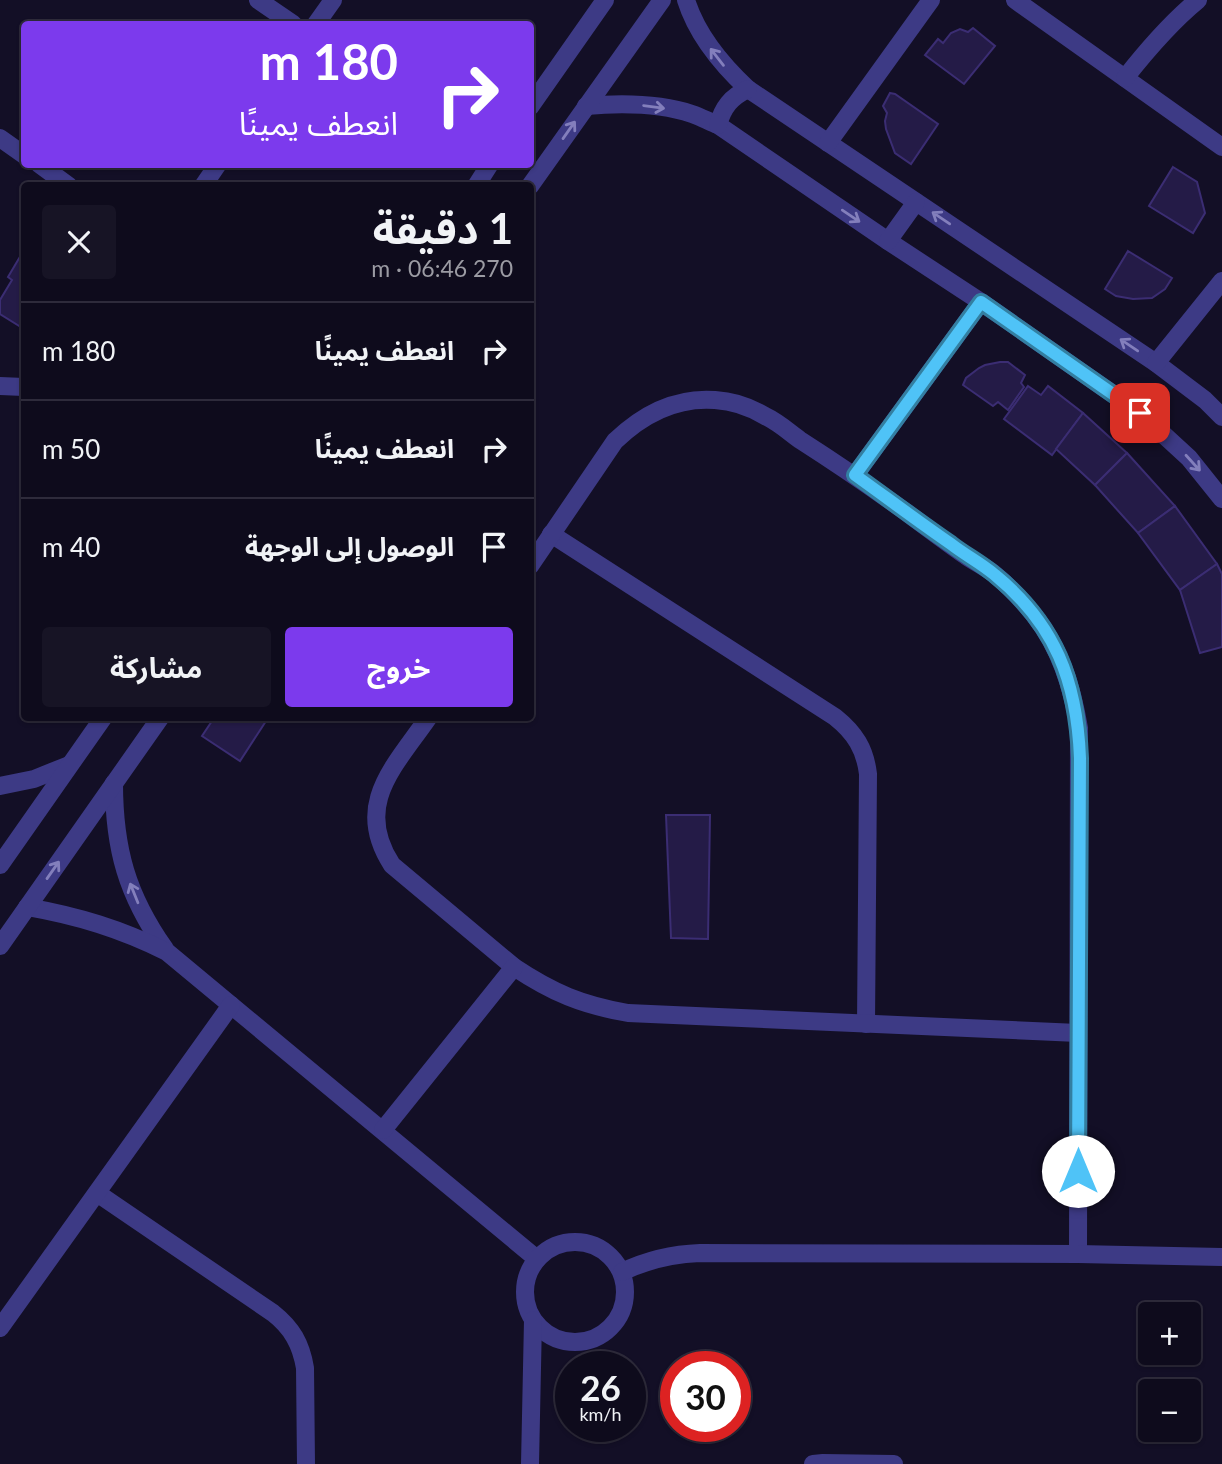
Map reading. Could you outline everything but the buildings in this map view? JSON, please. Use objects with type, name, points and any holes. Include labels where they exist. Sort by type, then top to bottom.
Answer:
[{"type":"street","points":[[258,0],[289,21]]},
{"type":"street","points":[[318,21],[333,0]]},
{"type":"street","points":[[534,101],[606,0]]},
{"type":"street","points":[[533,182],[662,0]]},
{"type":"street","points":[[686,0],[715,56],[748,89],[1156,363],[1205,400],[1222,417]]},
{"type":"street","points":[[828,143],[931,0]]},
{"type":"street","points":[[1014,0],[1222,147]]},
{"type":"street","points":[[1125,78],[1151,45],[1198,0]]},
{"type":"street","points":[[718,125],[731,99],[748,89]]},
{"type":"street","points":[[586,106],[638,104],[691,114],[718,125],[1140,413],[1189,458],[1222,499]]},
{"type":"street","points":[[0,138],[21,153]]},
{"type":"street","points":[[44,168],[64,182]]},
{"type":"street","points":[[888,241],[916,202]]},
{"type":"street","points":[[1156,363],[1222,281]]},
{"type":"street","points":[[855,475],[981,302]]},
{"type":"street","points":[[0,386],[21,387]]},
{"type":"street","points":[[534,560],[615,441],[632,425],[651,412],[673,404],[695,400],[734,402],[769,417],[993,573],[1036,617],[1053,643],[1065,670],[1074,698],[1079,728],[1078,1254]]},
{"type":"street","points":[[551,534],[835,717],[857,739],[863,750],[868,774],[866,1024]]},
{"type":"street","points":[[0,865],[101,721]]},
{"type":"street","points":[[0,946],[158,721]]},
{"type":"street","points":[[426,721],[379,794],[376,827],[379,841],[393,865],[514,967],[556,993],[616,1011],[641,1013],[1079,1033]]},
{"type":"street","points":[[0,786],[34,779],[69,765]]},
{"type":"street","points":[[114,783],[114,813],[125,872],[150,927],[167,952]]},
{"type":"street","points":[[27,907],[66,914],[113,928],[167,952],[537,1259]]},
{"type":"street","points":[[383,1130],[514,967]]},
{"type":"street","points":[[0,1328],[231,1004]]},
{"type":"street","points":[[96,1193],[273,1313],[290,1328],[302,1353],[305,1368],[306,1464]]},
{"type":"street","points":[[530,1464],[533,1320],[525,1300],[526,1278],[537,1259],[553,1247],[573,1241],[593,1244],[610,1255],[622,1272],[626,1293],[622,1313],[609,1330],[590,1340],[569,1342],[549,1334],[533,1320]]},
{"type":"street","points":[[622,1272],[649,1260],[679,1254],[1078,1254],[1222,1257]]},
{"type":"street","points":[[813,1464],[894,1464]]},
{"type":"route","points":[[1078,1171],[1080,758],[1074,698],[1053,643],[1036,617],[1016,594],[993,573],[855,475],[981,302],[1140,413]]}]
